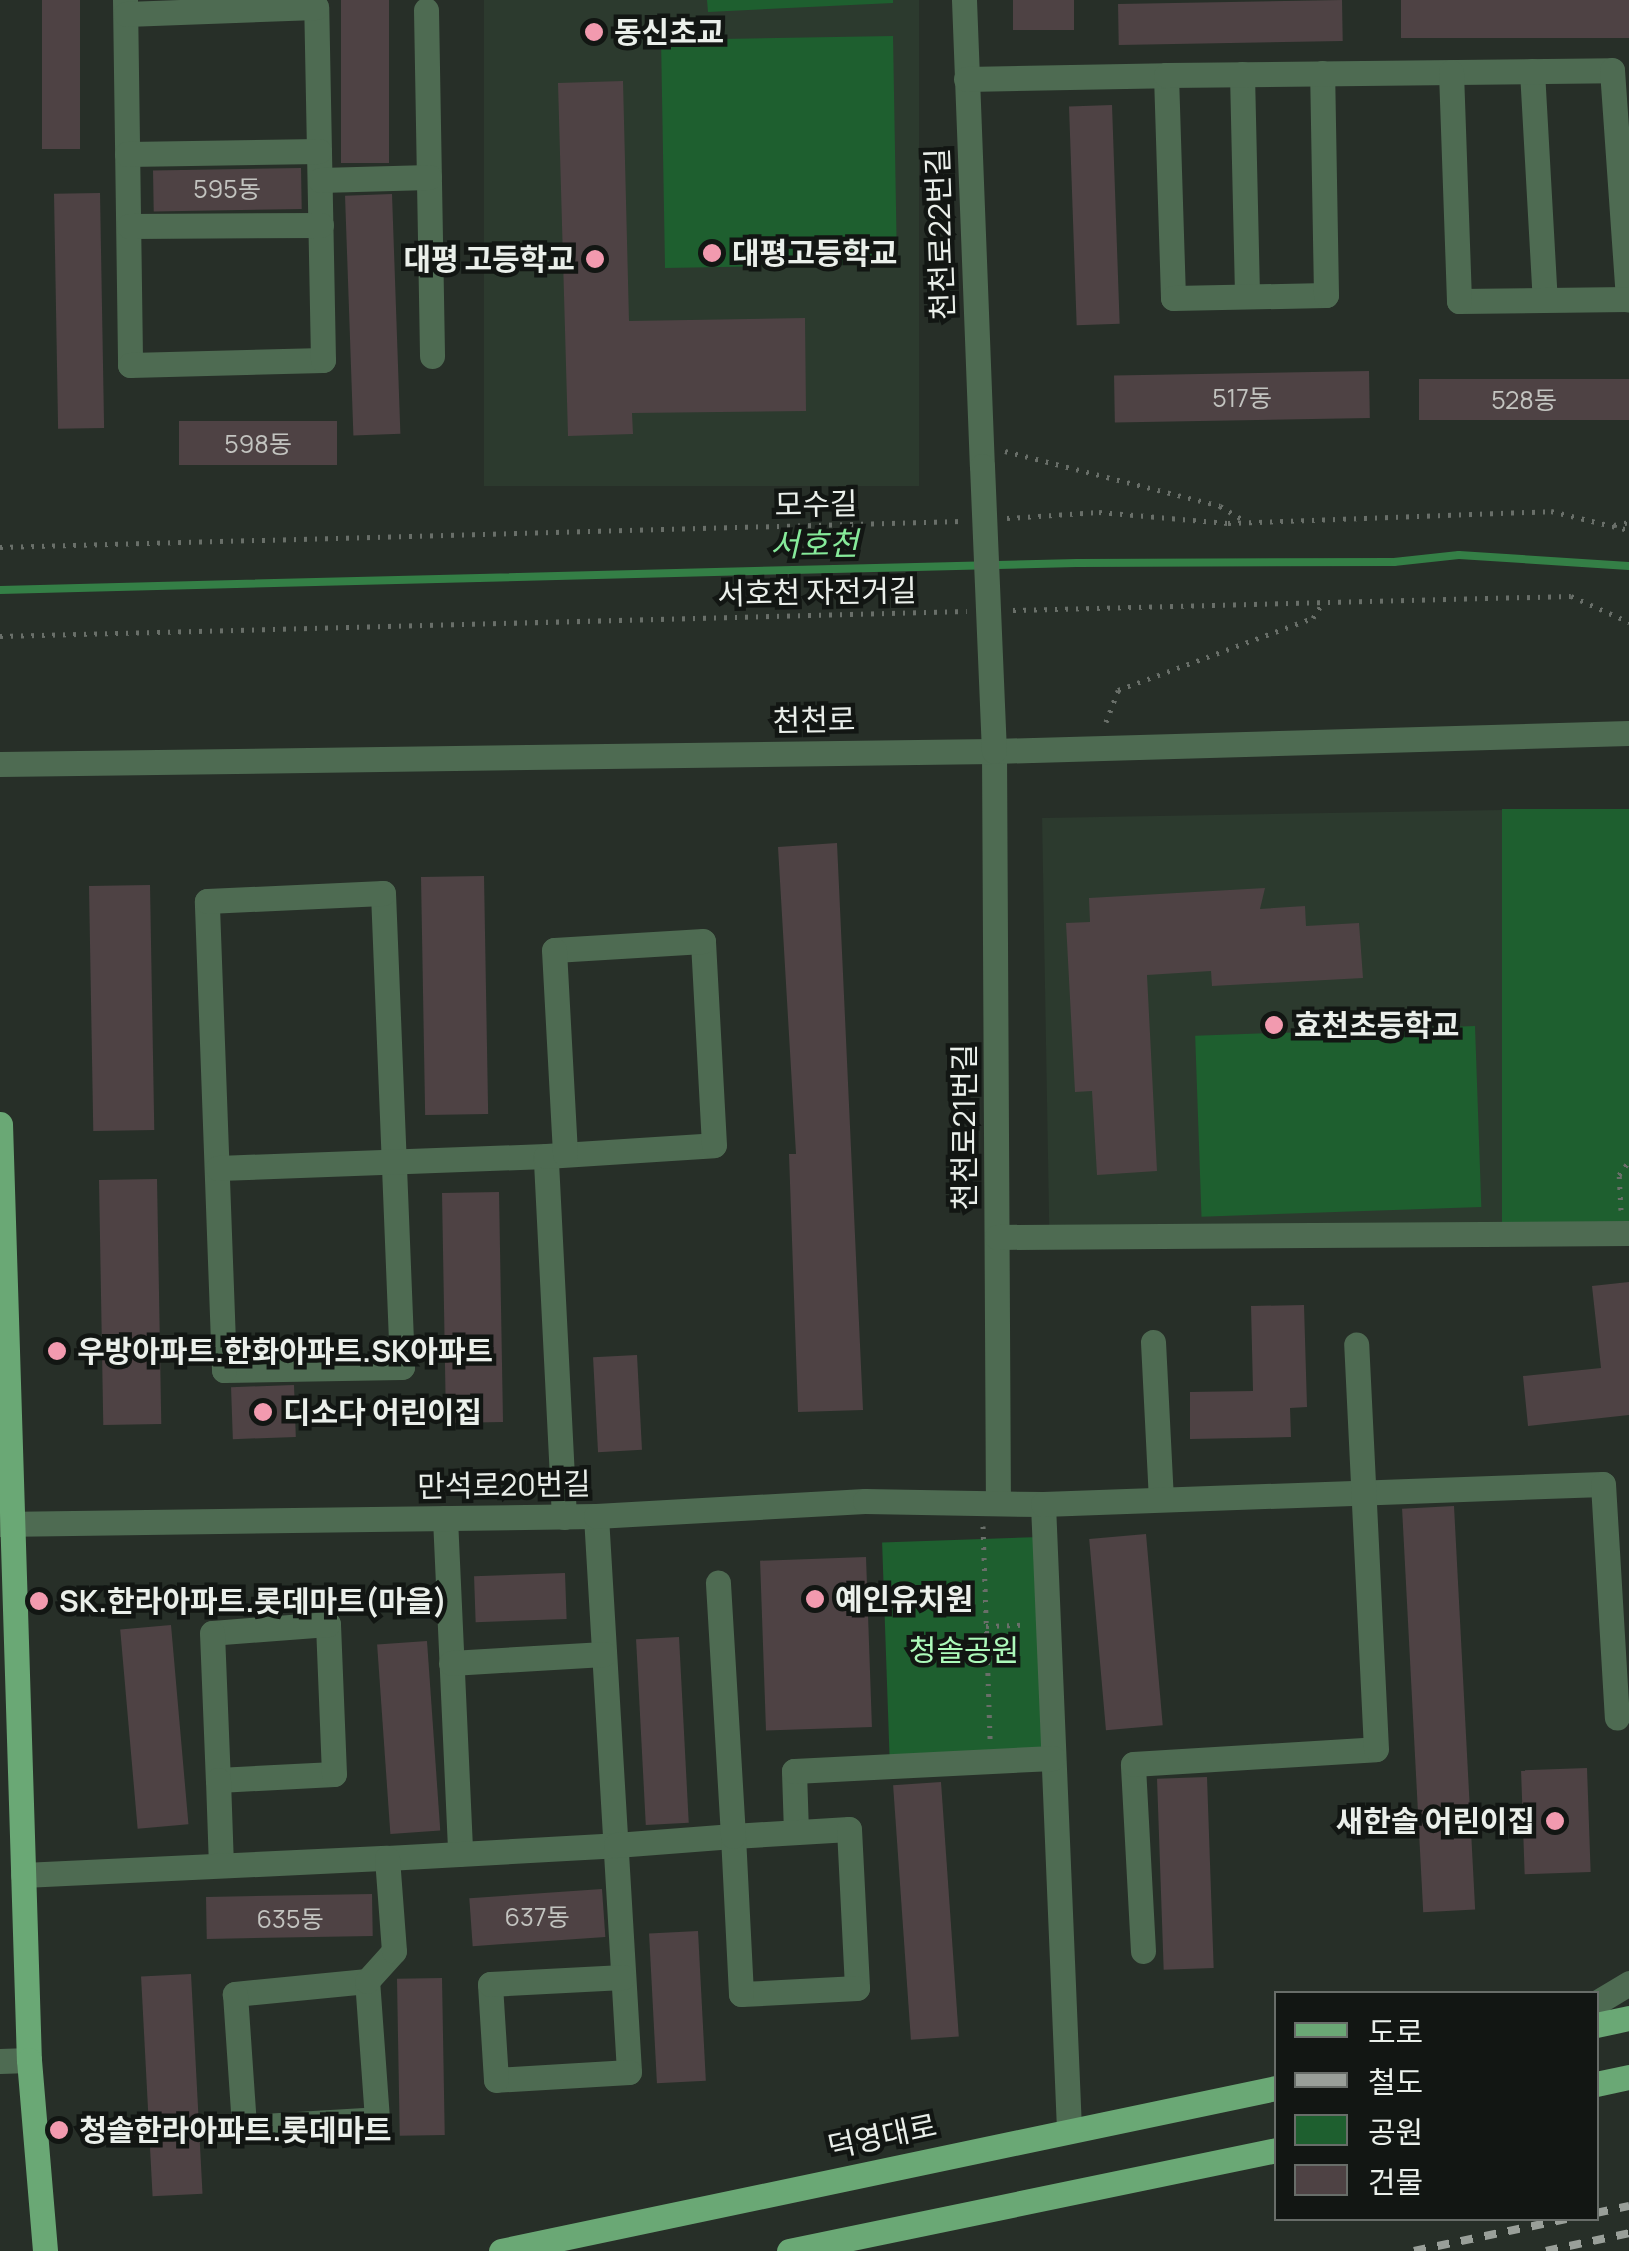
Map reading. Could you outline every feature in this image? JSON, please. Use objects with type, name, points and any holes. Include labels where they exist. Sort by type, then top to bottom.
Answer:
[{"type":"main road","points":[[0,1124],[5,1524],[29,2060],[45,2251]]},
{"type":"main road","points":[[1599,2024],[1629,2018]]},
{"type":"main road","points":[[1599,2083],[1629,2077]]},
{"type":"main road","name":"덕영대로","points":[[501,2251],[1274,2088]]},
{"type":"main road","points":[[789,2251],[1274,2150]]},
{"type":"street","name":"천천로22번길","points":[[964,0],[994,751]]},
{"type":"street","points":[[125,7],[316,8],[319,151],[324,360],[130,365],[125,7]]},
{"type":"street","points":[[426,10],[432,356]]},
{"type":"street","points":[[966,79],[1166,75],[1612,70],[1628,299],[1459,301],[1452,72]]},
{"type":"street","points":[[1532,71],[1545,300]]},
{"type":"street","points":[[1166,75],[1172,298],[1326,295],[1322,73]]},
{"type":"street","points":[[1242,74],[1247,296]]},
{"type":"street","points":[[127,154],[319,151]]},
{"type":"street","points":[[320,180],[429,177]]},
{"type":"street","points":[[128,226],[320,225]]},
{"type":"street","name":"천천로","points":[[0,764],[994,751],[1629,732]]},
{"type":"street","name":"천천로21번길","points":[[990,1503],[998,1237],[994,751]]},
{"type":"street","points":[[383,893],[402,1367],[224,1370],[218,1168],[207,901],[383,893]]},
{"type":"street","points":[[218,1168],[556,1155],[714,1145],[703,941],[554,950],[556,1155],[564,1517]]},
{"type":"street","points":[[998,1237],[1626,1228]]},
{"type":"street","points":[[1153,1342],[1161,1499]]},
{"type":"street","points":[[1143,1951],[1133,1764],[1376,1749],[1356,1344]]},
{"type":"street","name":"만석로20번길","points":[[5,1524],[564,1517],[865,1502],[1043,1504],[1602,1484],[1617,1718]]},
{"type":"street","points":[[1043,1504],[1069,2129]]},
{"type":"street","points":[[596,1516],[629,2072],[496,2080],[490,1984],[623,1977]]},
{"type":"street","points":[[445,1518],[460,1854]]},
{"type":"street","points":[[23,1874],[460,1854],[616,1845],[732,1836],[849,1828],[857,1988],[741,1994],[732,1836],[718,1582]]},
{"type":"street","points":[[218,1780],[334,1774],[328,1624],[212,1632],[218,1780],[222,1864]]},
{"type":"street","points":[[452,1663],[604,1654]]},
{"type":"street","points":[[796,1832],[794,1771],[1053,1758]]},
{"type":"street","points":[[367,1981],[377,2119],[244,2127],[234,1994],[367,1981],[394,1952],[387,1858]]},
{"type":"street","points":[[1599,2001],[1629,1984]]},
{"type":"street","points":[[0,2061],[29,2060]]},
{"type":"path","points":[[982,455],[1220,506],[1246,522]]},
{"type":"path","points":[[987,519],[1099,512],[1246,522],[1550,511],[1629,530]]},
{"type":"path","name":"모수길","points":[[0,547],[968,520]]},
{"type":"path","points":[[1611,526],[1629,522]]},
{"type":"path","points":[[996,610],[1571,596],[1629,622]]},
{"type":"path","points":[[1096,748],[1118,690],[1313,618],[1324,601]]},
{"type":"path","name":"서호천 자전거길","points":[[0,636],[977,610]]},
{"type":"path","points":[[1626,1228],[1620,1175],[1629,1161]]},
{"type":"path","points":[[990,1503],[986,1626],[990,1760]]},
{"type":"path","points":[[986,1626],[1048,1624]]},
{"type":"shaded area","name":"대평고등학교","points":[[484,0],[919,0],[919,486],[484,486]]},
{"type":"shaded area","name":"효천초등학교","points":[[1502,810],[1509,1223],[1049,1231],[1042,818]]},
{"type":"green space","points":[[707,0],[893,0],[893,3],[708,12]]},
{"type":"green space","points":[[893,36],[897,264],[665,268],[661,40]]},
{"type":"green space","points":[[1502,809],[1629,809],[1629,1224],[1502,1224]]},
{"type":"green space","points":[[1475,1026],[1481,1207],[1201,1217],[1195,1036]]},
{"type":"green space","name":"청솔공원","points":[[1040,1537],[1048,1754],[890,1759],[882,1543]]},
{"type":"building","points":[[42,0],[80,0],[80,149],[42,149]]},
{"type":"building","points":[[341,0],[389,0],[389,163],[341,163]]},
{"type":"building","points":[[1013,0],[1074,0],[1074,30],[1013,30]]},
{"type":"building","points":[[1342,0],[1343,41],[1119,45],[1118,4]]},
{"type":"building","points":[[1401,0],[1629,0],[1629,38],[1401,38]]},
{"type":"building","points":[[623,81],[629,321],[805,318],[806,411],[632,413],[633,434],[568,436],[558,83]]},
{"type":"building","points":[[1112,105],[1120,324],[1077,325],[1069,107]]},
{"type":"building","points":[[301,168],[302,209],[154,212],[153,171]]},
{"type":"building","points":[[100,193],[104,428],[58,429],[54,194]]},
{"type":"building","points":[[392,194],[400,434],[353,435],[345,196]]},
{"type":"building","points":[[1369,371],[1370,418],[1115,422],[1114,375]]},
{"type":"building","points":[[1419,379],[1629,379],[1629,420],[1419,420]]},
{"type":"building","points":[[179,421],[337,421],[337,465],[179,465]]},
{"type":"building","points":[[837,843],[863,1410],[798,1412],[789,1154],[796,1154],[778,847]]},
{"type":"building","points":[[484,876],[488,1114],[425,1115],[421,877]]},
{"type":"building","points":[[150,885],[154,1130],[93,1131],[89,886]]},
{"type":"building","name":"효천초등학교","points":[[1265,888],[1260,909],[1305,906],[1306,926],[1359,923],[1363,978],[1212,986],[1211,971],[1147,975],[1157,1171],[1097,1175],[1092,1091],[1075,1092],[1066,923],[1090,922],[1089,898]]},
{"type":"building","points":[[157,1179],[161,1424],[103,1425],[99,1180]]},
{"type":"building","points":[[499,1192],[503,1422],[446,1423],[442,1193]]},
{"type":"building","points":[[1629,1282],[1629,1415],[1528,1426],[1523,1376],[1601,1368],[1592,1286]]},
{"type":"building","points":[[1304,1305],[1307,1407],[1290,1408],[1291,1437],[1190,1439],[1190,1392],[1253,1391],[1251,1306]]},
{"type":"building","points":[[637,1355],[642,1450],[598,1452],[593,1357]]},
{"type":"building","name":"디소다 어린이집","points":[[294,1385],[296,1437],[233,1439],[231,1387]]},
{"type":"building","points":[[1454,1506],[1475,1909],[1423,1912],[1402,1509]]},
{"type":"building","points":[[1146,1534],[1163,1725],[1106,1730],[1089,1539]]},
{"type":"building","points":[[866,1557],[872,1727],[766,1731],[760,1561]]},
{"type":"building","points":[[565,1573],[567,1619],[476,1622],[474,1576]]},
{"type":"building","points":[[171,1625],[188,1824],[138,1829],[120,1629]]},
{"type":"building","points":[[679,1637],[689,1823],[646,1825],[636,1639]]},
{"type":"building","points":[[427,1641],[440,1831],[390,1834],[377,1644]]},
{"type":"building","name":"새한솔 어린이집","points":[[1587,1768],[1591,1872],[1525,1874],[1521,1770]]},
{"type":"building","points":[[1207,1777],[1214,1968],[1164,1970],[1157,1779]]},
{"type":"building","points":[[941,1782],[959,2036],[911,2040],[893,1785]]},
{"type":"building","points":[[602,1889],[605,1937],[473,1946],[469,1898]]},
{"type":"building","points":[[372,1894],[373,1936],[207,1939],[206,1897]]},
{"type":"building","points":[[698,1931],[706,2081],[657,2083],[649,1934]]},
{"type":"building","points":[[191,1974],[203,2194],[153,2196],[141,1977]]},
{"type":"building","points":[[442,1978],[445,2135],[400,2136],[397,1979]]},
{"type":"waterway","name":"서호천","points":[[0,590],[1077,563],[1394,562],[1459,555],[1629,566]]},
{"type":"railway","points":[[1599,2212],[1629,2206]]},
{"type":"railway","points":[[1414,2251],[1556,2221]]},
{"type":"railway","points":[[1546,2251],[1629,2233]]},
{"type":"place","name":"동신초교","points":[[594,32]]},
{"type":"place","name":"대평고등학교","points":[[712,253]]},
{"type":"place","name":"대평 고등학교","points":[[595,259]]},
{"type":"place","name":"효천초등학교","points":[[1274,1025]]},
{"type":"place","name":"우방아파트.한화아파트.SK아파트","points":[[57,1351]]},
{"type":"place","name":"디소다 어린이집","points":[[263,1412]]},
{"type":"place","name":"예인유치원","points":[[815,1599]]},
{"type":"place","name":"SK.한라아파트.롯데마트(마을)","points":[[39,1601]]},
{"type":"place","name":"새한솔 어린이집","points":[[1555,1821]]},
{"type":"place","name":"청솔한라아파트.롯데마트","points":[[59,2130]]}]
